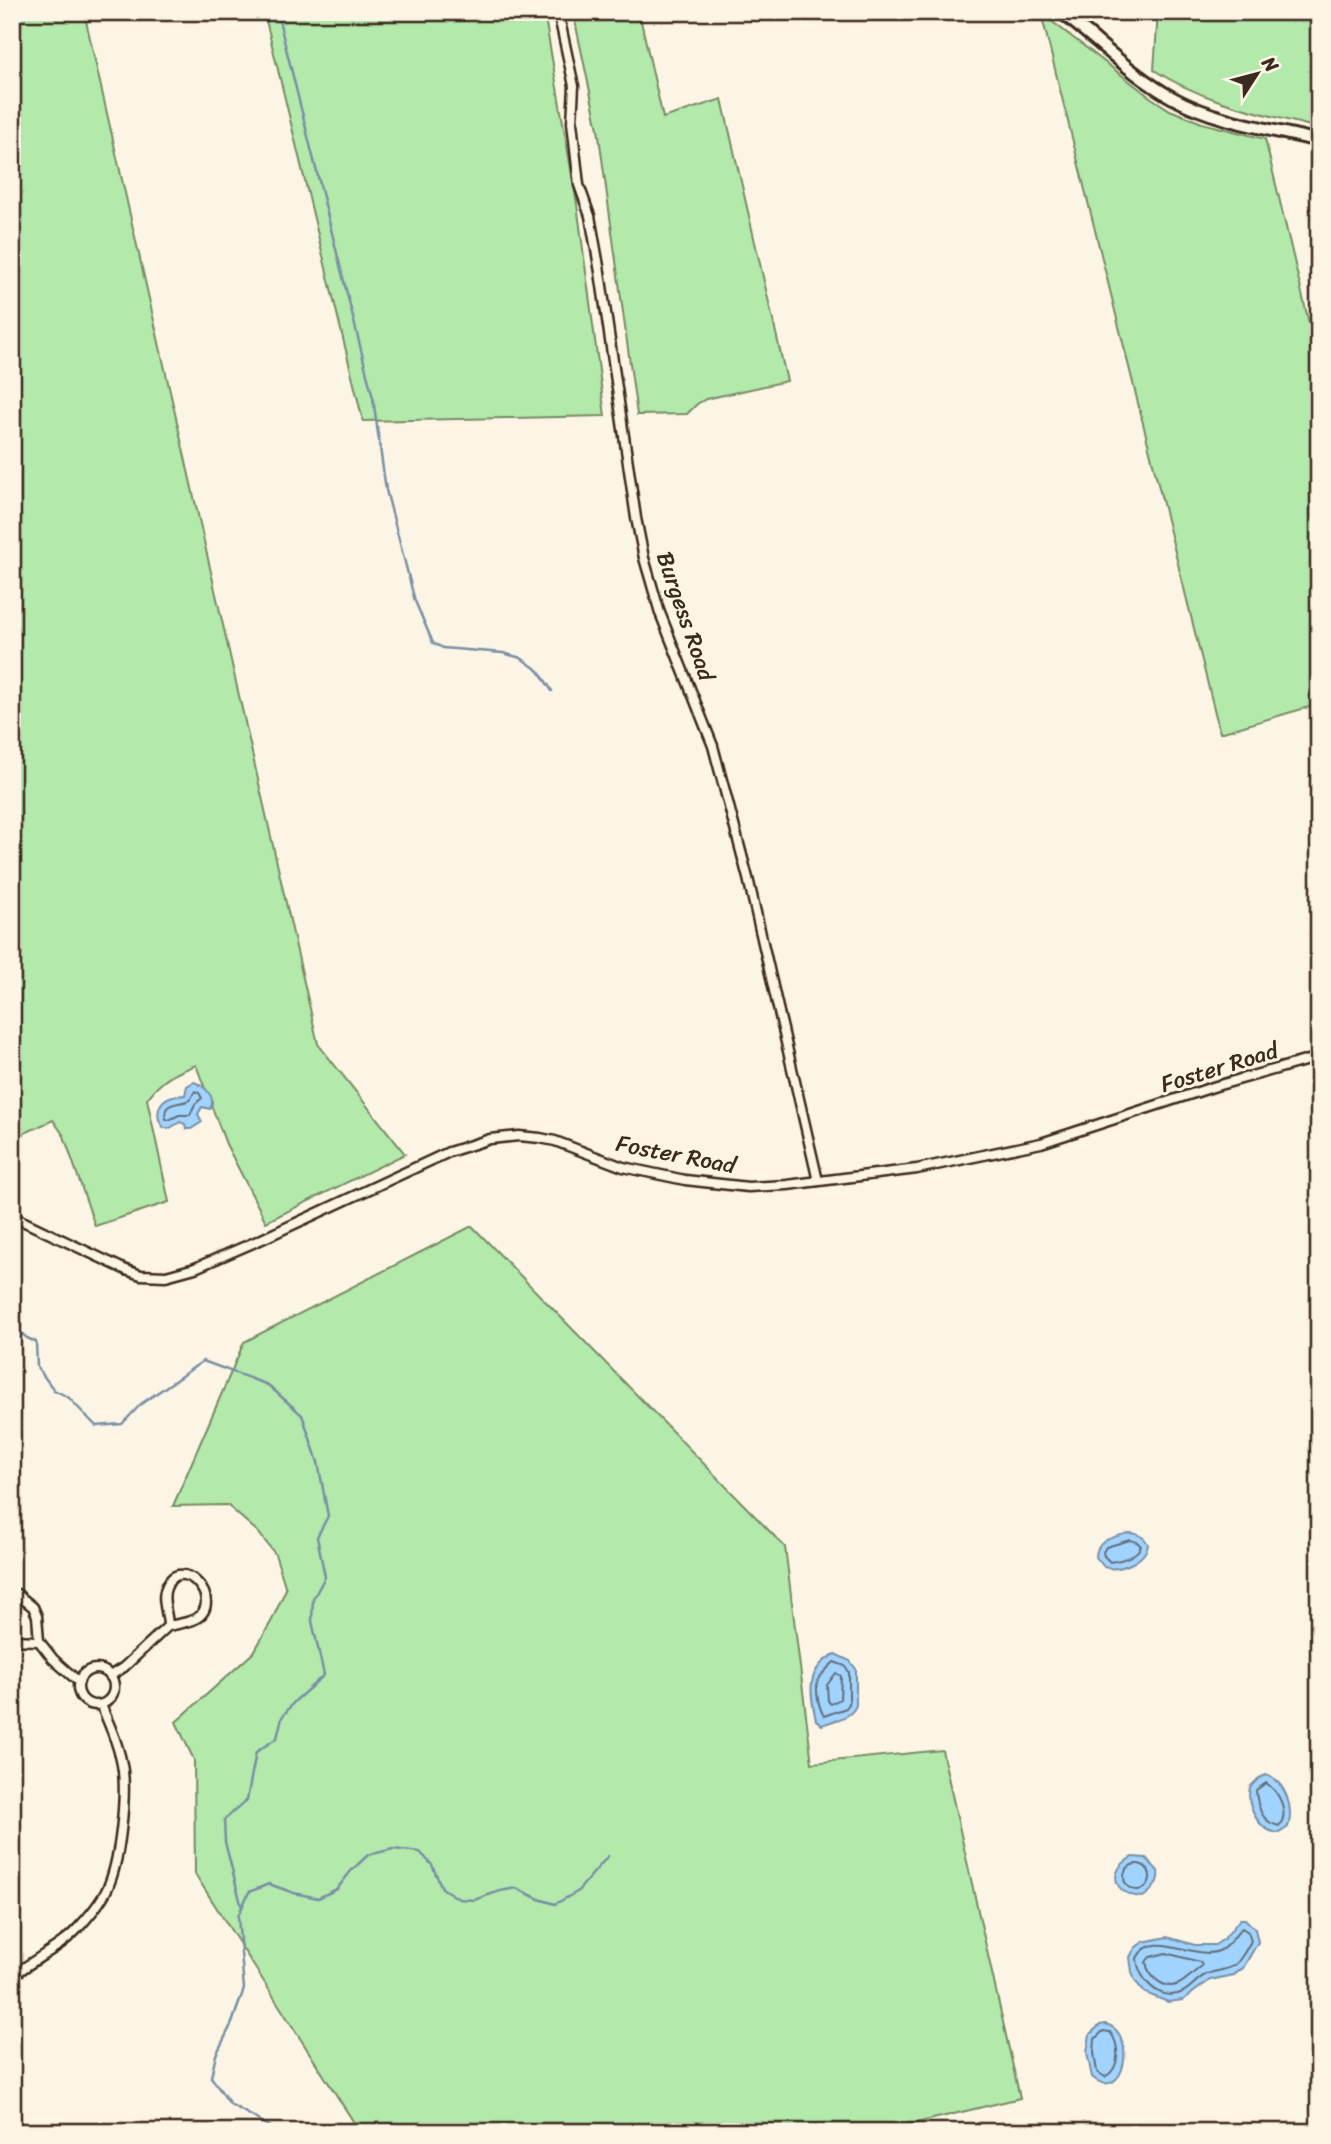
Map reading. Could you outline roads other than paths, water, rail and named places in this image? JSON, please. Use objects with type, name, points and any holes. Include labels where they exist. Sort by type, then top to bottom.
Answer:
[{"type":"street","name":"Burgess Road","points":[[558,12],[574,86],[572,122],[579,185],[590,216],[598,260],[644,558],[660,613],[713,746],[748,878],[818,1181]]},
{"type":"street","points":[[1061,12],[1137,74],[1173,98],[1211,114],[1319,141]]},
{"type":"street","name":"Foster Road","points":[[12,1216],[126,1270],[141,1275],[166,1276],[226,1255],[449,1152],[503,1137],[555,1141],[623,1167],[659,1175],[712,1184],[766,1187],[917,1169],[1041,1143],[1216,1086],[1319,1056]]},
{"type":"street","points":[[110,1676],[124,1667],[168,1626],[192,1621],[202,1613],[204,1590],[195,1579],[183,1575],[167,1584],[164,1591],[168,1626]]},
{"type":"street","points":[[12,1594],[17,1594],[33,1607],[37,1616],[39,1641],[53,1659],[79,1682]]},
{"type":"street","points":[[12,1640],[39,1641]]},
{"type":"street","points":[[98,1670],[110,1676],[114,1684],[112,1696],[101,1705],[93,1706],[82,1699],[78,1686],[87,1672],[98,1670]]},
{"type":"street","points":[[12,1977],[56,1949],[80,1927],[110,1884],[121,1826],[123,1771],[112,1730],[101,1705]]},
{"type":"water","points":[[194,1082],[206,1089],[212,1100],[210,1109],[202,1107],[198,1114],[202,1122],[191,1129],[186,1129],[185,1124],[180,1122],[170,1128],[164,1128],[158,1114],[160,1105],[168,1098],[185,1095],[187,1086]]},
{"type":"water","points":[[1129,1533],[1146,1541],[1146,1550],[1131,1564],[1117,1568],[1104,1567],[1096,1557],[1099,1546],[1107,1540]]},
{"type":"water","points":[[835,1654],[850,1661],[856,1669],[856,1705],[847,1716],[822,1725],[816,1720],[812,1682],[819,1667]]},
{"type":"water","points":[[1266,1775],[1279,1783],[1289,1804],[1288,1827],[1279,1833],[1260,1823],[1250,1802],[1250,1787]]},
{"type":"water","points":[[1132,1857],[1146,1858],[1158,1871],[1155,1886],[1143,1897],[1126,1892],[1117,1882],[1118,1869]]},
{"type":"water","points":[[1240,1919],[1245,1919],[1255,1929],[1258,1942],[1243,1968],[1234,1975],[1210,1980],[1183,2000],[1168,2002],[1145,1993],[1135,1981],[1130,1957],[1135,1948],[1143,1942],[1167,1937],[1195,1945],[1215,1945],[1224,1939]]},
{"type":"water","points":[[1106,2024],[1116,2030],[1122,2040],[1124,2052],[1119,2075],[1113,2082],[1103,2083],[1092,2077],[1087,2053],[1090,2034],[1100,2025]]},
{"type":"waterway","points":[[277,12],[373,398],[386,490],[415,601],[433,643],[443,648],[503,653],[521,658],[539,671],[552,691]]},
{"type":"waterway","points":[[12,1325],[36,1342],[37,1367],[54,1390],[68,1397],[96,1426],[122,1424],[141,1404],[203,1361],[268,1385],[302,1415],[318,1462],[328,1516],[317,1537],[325,1577],[313,1599],[312,1621],[324,1675],[294,1702],[282,1717],[277,1738],[256,1752],[247,1800],[224,1820],[225,1842],[242,1908]]},
{"type":"waterway","points":[[280,2132],[230,2104],[211,2077],[216,2055],[232,2023],[244,1989],[238,1916],[249,1892],[269,1884],[318,1898],[337,1889],[368,1855],[393,1849],[420,1852],[432,1865],[442,1888],[459,1899],[474,1900],[516,1888],[555,1904],[577,1892],[608,1856]]}]
